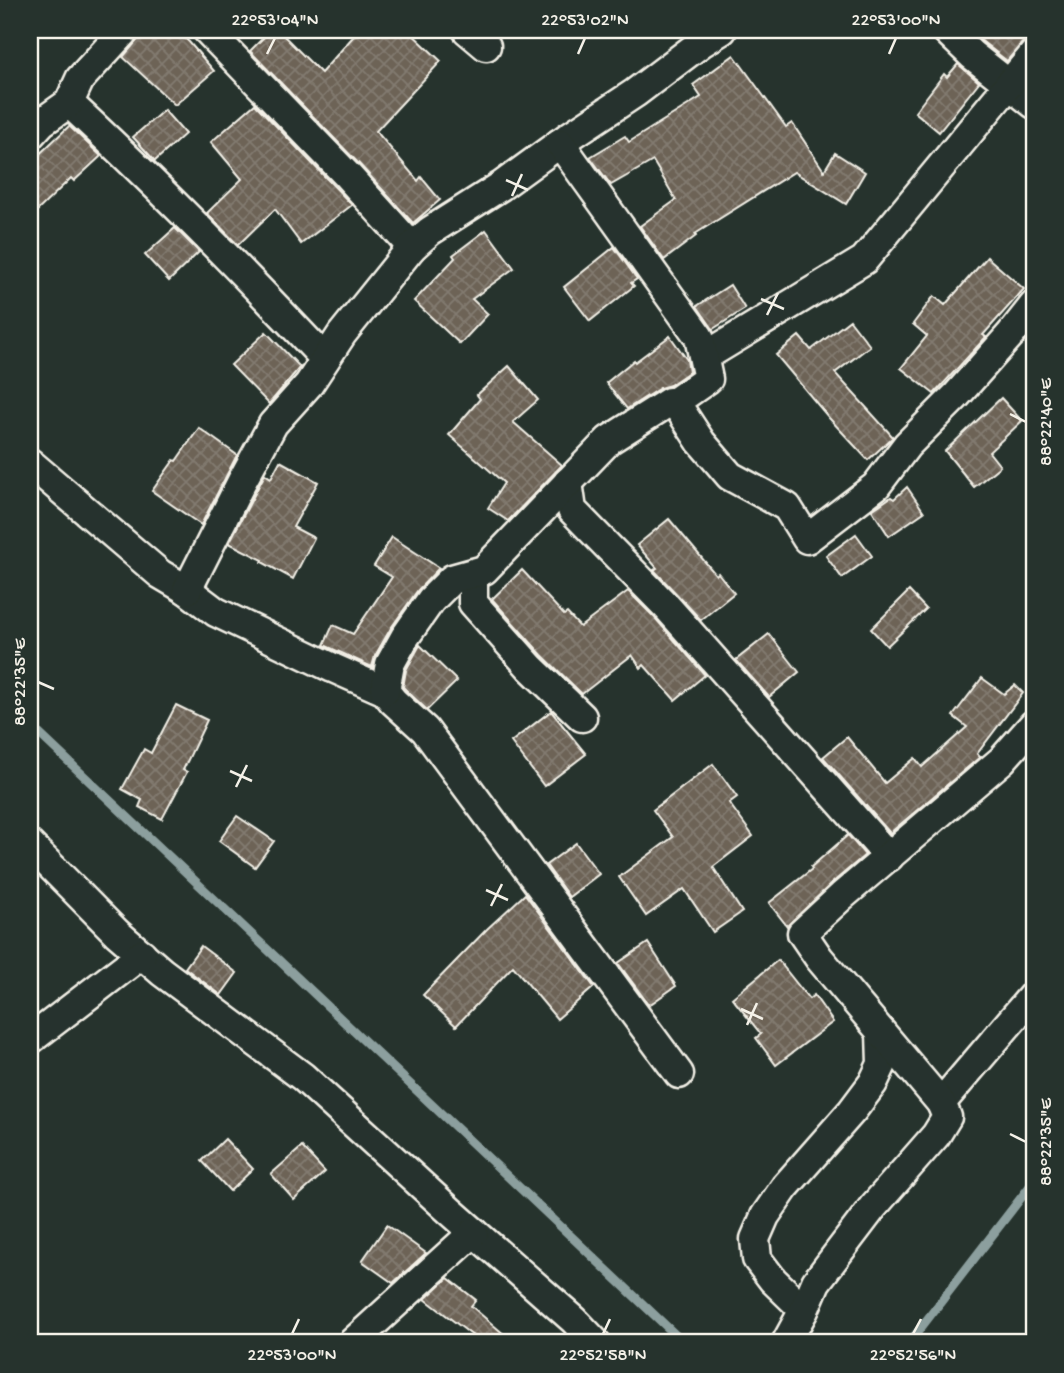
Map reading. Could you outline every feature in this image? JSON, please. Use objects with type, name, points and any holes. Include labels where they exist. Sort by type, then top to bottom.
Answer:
[{"type":"street","points":[[30,135],[42,122],[69,103],[80,79],[125,30]]},
{"type":"street","points":[[207,30],[347,175],[412,247]]},
{"type":"street","points":[[187,590],[274,424],[309,384],[342,334],[412,247],[430,231],[501,186],[722,30]]},
{"type":"street","points":[[946,30],[972,55],[1034,104]]},
{"type":"street","points":[[704,357],[864,260],[1034,54]]},
{"type":"street","points":[[69,103],[233,262],[325,359]]},
{"type":"street","points":[[385,691],[390,663],[405,637],[431,600],[452,579],[484,570],[608,440],[669,402],[675,402],[708,379],[699,337],[560,144]]},
{"type":"street","points":[[675,402],[701,442],[730,476],[787,507],[807,539],[876,486],[907,445],[956,396],[1034,305]]},
{"type":"street","points":[[30,463],[160,574],[216,612],[385,691],[425,730],[679,1074]]},
{"type":"street","points":[[568,482],[572,510],[667,607],[889,857]]},
{"type":"street","points":[[473,574],[474,603],[530,667],[582,717]]},
{"type":"street","points":[[786,1343],[816,1282],[846,1240],[936,1135],[947,1117],[941,1103],[818,958],[802,933],[1002,760],[1034,724]]},
{"type":"street","points":[[30,845],[117,933],[163,972],[303,1077],[574,1320],[596,1343]]},
{"type":"street","points":[[30,1040],[142,954]]},
{"type":"street","points":[[941,1103],[1034,994]]},
{"type":"street","points":[[804,1310],[773,1280],[757,1259],[755,1239],[765,1216],[785,1187],[873,1083],[882,1064],[881,1032]]},
{"type":"street","points":[[352,1343],[474,1232]]},
{"type":"building","points":[[144,30],[176,30],[214,71],[175,105],[123,57]]},
{"type":"building","points":[[271,30],[278,30],[321,73],[359,30],[408,30],[441,61],[376,131],[418,181],[421,177],[440,200],[413,223],[250,51]]},
{"type":"building","points":[[987,30],[1034,30],[1034,36],[1022,43],[1007,61],[979,39]]},
{"type":"building","points":[[734,55],[786,127],[792,123],[824,171],[835,153],[865,172],[846,204],[794,172],[695,234],[696,236],[664,260],[640,226],[676,200],[653,161],[611,185],[590,157],[625,136],[629,142],[701,97],[693,85]]},
{"type":"building","points":[[958,64],[979,82],[939,132],[915,112],[944,74],[947,77]]},
{"type":"building","points":[[255,104],[352,205],[301,244],[275,209],[238,245],[207,213],[242,179],[211,142]]},
{"type":"building","points":[[164,110],[185,134],[155,161],[133,137]]},
{"type":"building","points":[[69,126],[101,156],[74,181],[71,178],[30,218],[30,163]]},
{"type":"building","points":[[175,228],[199,252],[169,281],[145,255]]},
{"type":"building","points":[[486,230],[514,268],[472,299],[488,314],[460,344],[414,301],[455,258],[453,255]]},
{"type":"building","points":[[614,247],[637,279],[631,283],[634,286],[590,321],[564,287]]},
{"type":"building","points":[[987,257],[1024,289],[983,335],[986,337],[934,394],[901,368],[927,336],[913,324],[934,296],[945,305]]},
{"type":"building","points":[[730,285],[745,309],[713,329],[697,306]]},
{"type":"building","points":[[850,320],[870,346],[835,373],[893,437],[868,460],[776,355],[799,336],[811,350]]},
{"type":"building","points":[[266,332],[300,367],[269,404],[231,365]]},
{"type":"building","points":[[670,336],[687,360],[689,372],[627,409],[606,383]]},
{"type":"building","points":[[509,366],[538,400],[513,422],[562,465],[508,521],[488,508],[504,483],[449,435],[480,399],[477,395]]},
{"type":"building","points":[[1001,398],[1022,421],[989,452],[1000,466],[974,487],[945,451]]},
{"type":"building","points":[[199,428],[237,455],[201,525],[152,491]]},
{"type":"building","points":[[280,461],[318,482],[293,527],[314,538],[293,579],[229,543],[265,474],[271,478]]},
{"type":"building","points":[[907,487],[924,512],[889,536],[872,510],[891,497],[894,499]]},
{"type":"building","points":[[669,519],[734,593],[701,620],[654,570],[657,568],[637,545]]},
{"type":"building","points":[[856,534],[872,556],[842,578],[826,556]]},
{"type":"building","points":[[392,537],[439,568],[418,590],[391,628],[375,656],[372,667],[324,645],[333,625],[353,634],[392,577],[374,566]]},
{"type":"building","points":[[522,570],[564,615],[567,613],[580,627],[628,591],[705,675],[675,700],[644,665],[641,668],[632,655],[582,694],[542,655],[492,599]]},
{"type":"building","points":[[909,591],[926,609],[887,646],[871,629]]},
{"type":"building","points":[[769,634],[799,672],[769,697],[736,660]]},
{"type":"building","points":[[420,645],[457,681],[427,710],[403,687],[406,670]]},
{"type":"building","points":[[982,678],[1004,694],[1015,685],[1023,693],[977,754],[980,757],[890,833],[823,757],[847,737],[885,783],[915,758],[922,767],[967,727],[953,716]]},
{"type":"building","points":[[176,705],[207,720],[183,770],[187,772],[162,819],[139,807],[142,800],[122,789],[144,749],[151,753]]},
{"type":"building","points":[[551,711],[586,754],[544,786],[511,742]]},
{"type":"building","points":[[713,764],[737,797],[729,803],[753,836],[713,867],[742,912],[713,932],[684,889],[646,916],[619,877],[673,837],[653,810]]},
{"type":"building","points":[[237,816],[274,841],[255,867],[219,841]]},
{"type":"building","points":[[848,835],[865,855],[787,926],[769,903],[812,869],[811,867]]},
{"type":"building","points":[[576,843],[599,874],[569,897],[546,865]]},
{"type":"building","points":[[525,894],[594,987],[557,1019],[513,966],[456,1026],[423,995]]},
{"type":"building","points":[[648,943],[676,986],[649,1005],[618,963]]},
{"type":"building","points":[[201,946],[237,973],[221,995],[185,968]]},
{"type":"building","points":[[778,960],[809,999],[814,995],[833,1022],[776,1065],[756,1038],[761,1034],[732,998]]},
{"type":"building","points":[[225,1139],[253,1169],[230,1191],[202,1161]]},
{"type":"building","points":[[302,1147],[325,1172],[294,1200],[271,1174]]},
{"type":"building","points":[[387,1225],[426,1253],[393,1283],[362,1261]]},
{"type":"building","points":[[448,1278],[476,1300],[471,1306],[512,1341],[510,1343],[482,1343],[425,1299]]},
{"type":"waterway","points":[[30,725],[684,1343]]},
{"type":"waterway","points":[[909,1343],[1034,1181]]}]
